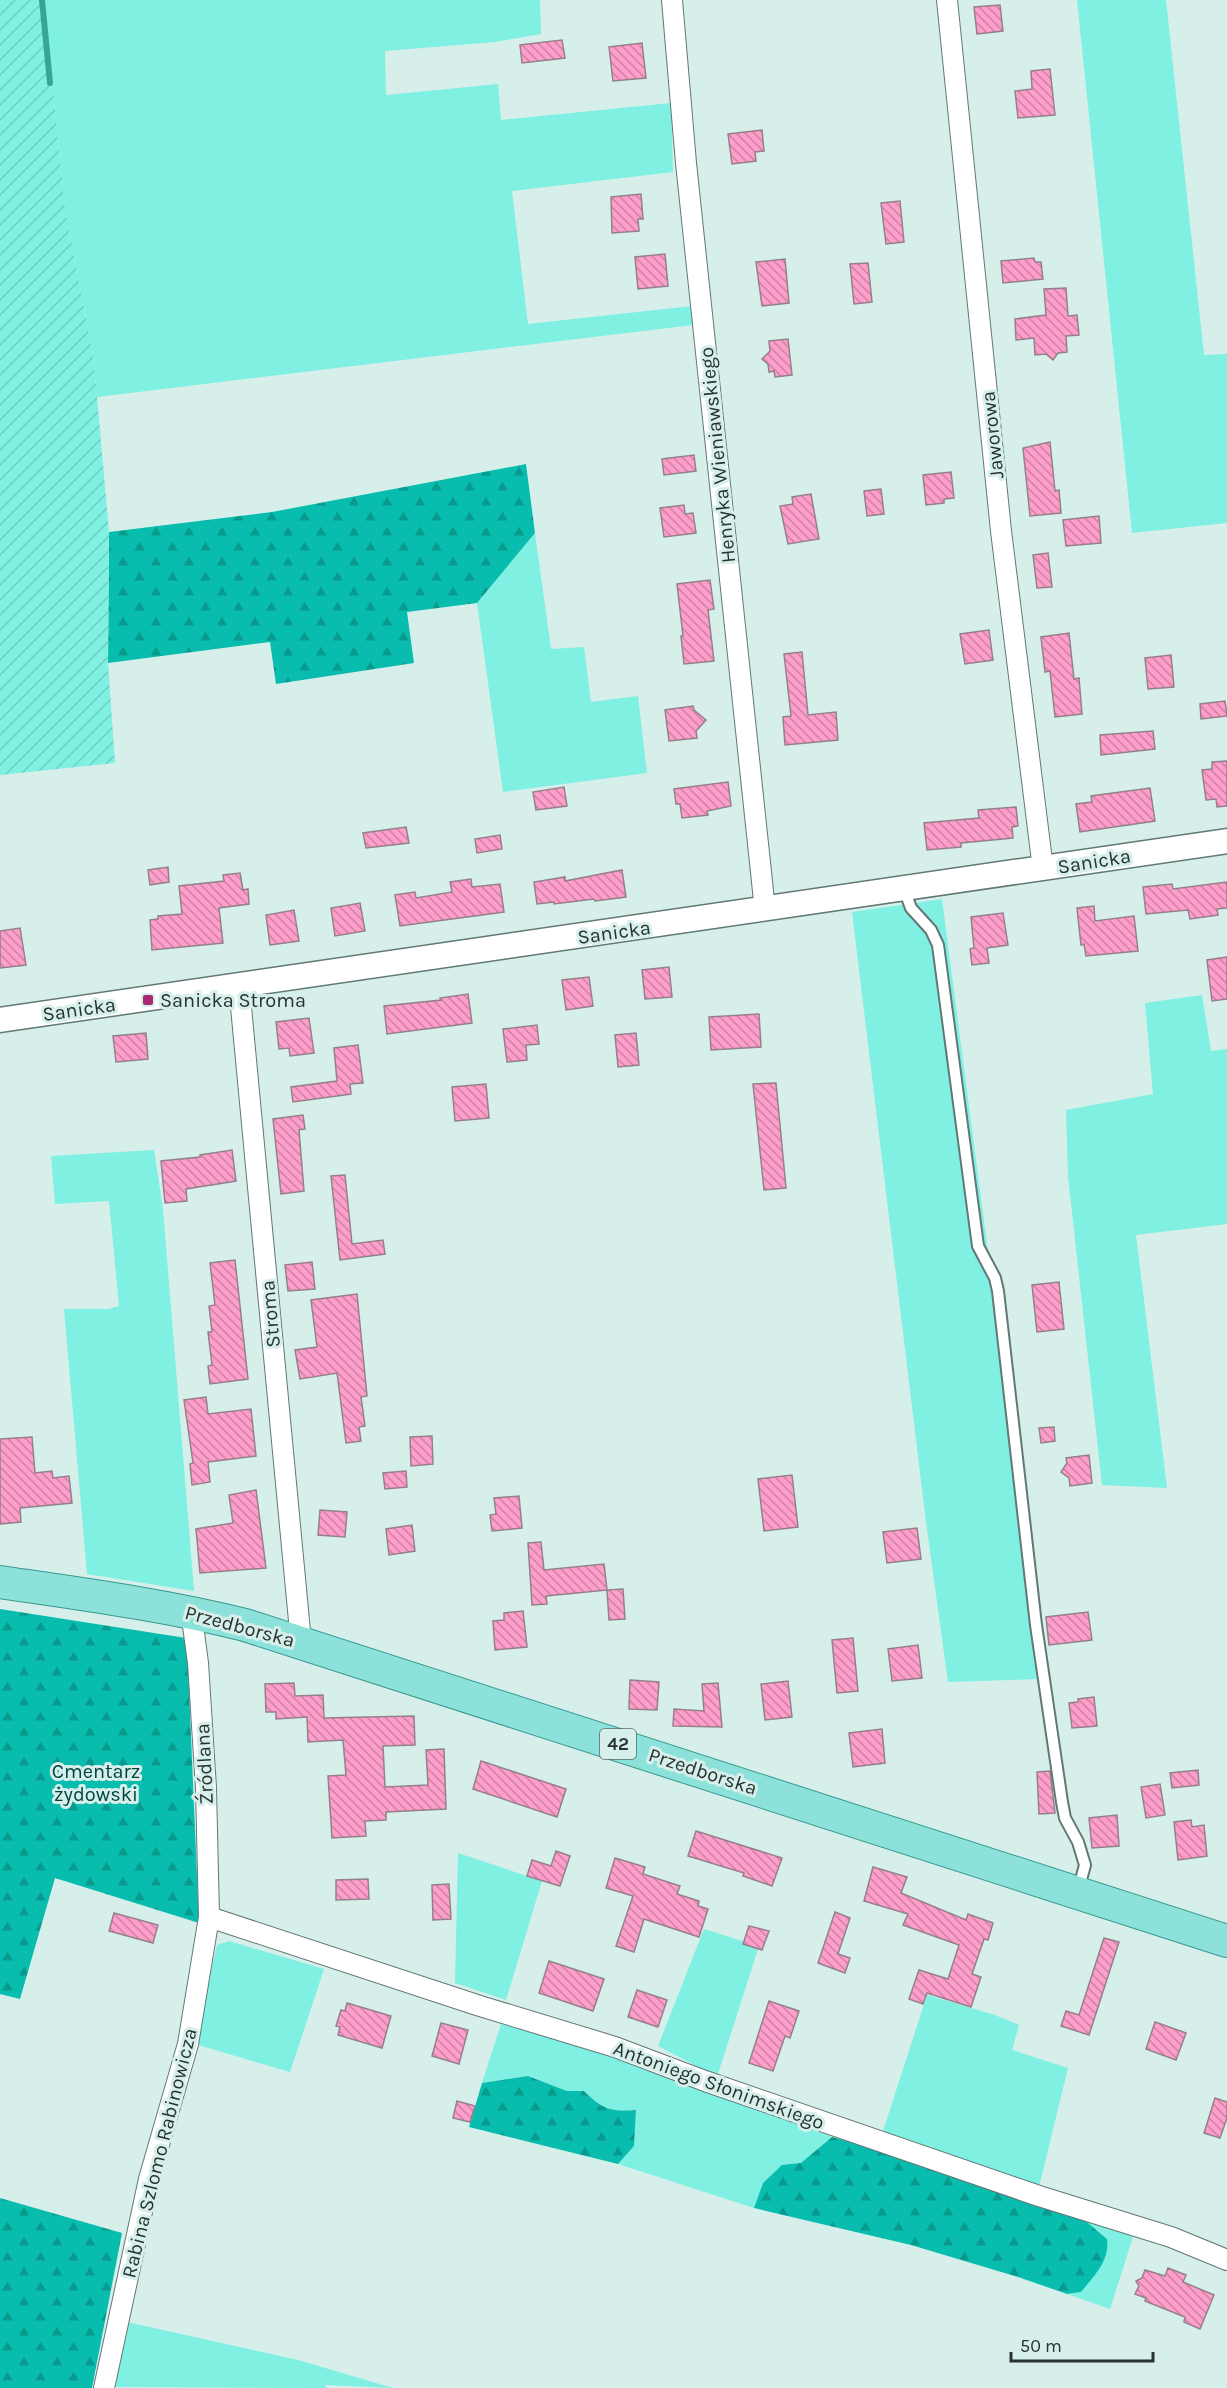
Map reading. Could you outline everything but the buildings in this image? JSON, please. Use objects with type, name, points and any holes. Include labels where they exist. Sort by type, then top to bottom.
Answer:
[{"type":"main road","name":"Przedborska","points":[[0,1581],[191,1611],[301,1642],[1227,1941]]},
{"type":"street","name":"Henryka Wieniawskiego","points":[[672,0],[686,163],[765,910]]},
{"type":"street","name":"Jaworowa","points":[[947,0],[1001,531],[1043,869]]},
{"type":"street","name":"Sanicka","points":[[0,1020],[904,890],[1227,841]]},
{"type":"street","name":"Stroma","points":[[239,986],[301,1642]]},
{"type":"street","name":"Źródlana","points":[[191,1611],[198,1663],[206,1788],[209,1917]]},
{"type":"street","name":"Antoniego Słonimskiego","points":[[209,1917],[480,2006],[615,2047],[717,2085],[1039,2196],[1171,2237],[1227,2260]]},
{"type":"street","name":"Rabina Szlomo Rabinowicza","points":[[104,2388],[149,2179],[188,2044],[209,1917]]},
{"type":"lane","points":[[904,890],[911,909],[931,930],[938,945],[978,1246],[995,1278],[998,1291],[1036,1625],[1062,1802],[1065,1818],[1078,1842],[1085,1865],[1078,1892]]},
{"type":"shaded area","points":[[0,0],[44,0],[65,208],[93,355],[97,397],[109,532],[108,663],[115,763],[0,775]]},
{"type":"shaded area","points":[[44,0],[540,0],[541,34],[495,42],[385,51],[386,95],[498,84],[501,120],[671,103],[673,172],[512,191],[528,324],[692,306],[693,325],[97,397],[93,355],[65,208]]},
{"type":"shaded area","points":[[1077,0],[1166,0],[1204,355],[1227,354],[1227,523],[1132,533]]},
{"type":"shaded area","points":[[535,533],[551,649],[584,647],[591,702],[638,696],[647,773],[503,792],[477,603]]},
{"type":"shaded area","points":[[942,899],[1006,1390],[1039,1679],[948,1682],[926,1522],[852,912]]},
{"type":"shaded area","points":[[1202,995],[1211,1051],[1227,1049],[1227,1224],[1136,1235],[1167,1488],[1102,1485],[1068,1176],[1066,1110],[1153,1094],[1145,1003]]},
{"type":"shaded area","points":[[154,1150],[163,1209],[194,1591],[87,1574],[64,1309],[109,1309],[119,1306],[109,1201],[55,1204],[51,1156]]},
{"type":"shaded area","points":[[458,1853],[542,1881],[506,2000],[455,1983]]},
{"type":"shaded area","points":[[704,1929],[759,1946],[717,2077],[658,2046]]},
{"type":"shaded area","points":[[229,1941],[324,1969],[290,2072],[195,2044],[217,1945]]},
{"type":"shaded area","points":[[927,1995],[995,2015],[1019,2025],[1012,2050],[1068,2068],[1039,2187],[883,2131]]},
{"type":"shaded area","points":[[501,2024],[639,2063],[832,2137],[801,2164],[763,2183],[754,2208],[618,2164],[634,2146],[636,2110],[613,2110],[596,2102],[584,2091],[567,2091],[528,2076],[482,2083]]},
{"type":"shaded area","points":[[1081,2217],[1133,2237],[1110,2309],[1067,2294],[1081,2292],[1107,2239]]},
{"type":"shaded area","points":[[123,2321],[298,2360],[393,2388],[325,2385],[327,2388],[111,2387]]},
{"type":"green space","points":[[526,464],[535,533],[477,603],[407,612],[414,663],[276,684],[270,642],[108,663],[109,532],[272,512]]},
{"type":"green space","name":"Cmentarz żydowski","points":[[0,1609],[186,1638],[188,1666],[199,1923],[55,1878],[20,1999],[0,1994]]},
{"type":"green space","points":[[528,2076],[567,2091],[584,2091],[596,2102],[613,2110],[636,2110],[634,2146],[618,2164],[469,2127],[482,2083]]},
{"type":"green space","points":[[832,2137],[923,2162],[1081,2217],[1107,2239],[1104,2261],[1081,2292],[1067,2294],[911,2245],[754,2208],[763,2183],[782,2165],[801,2163]]},
{"type":"green space","points":[[0,2198],[122,2233],[92,2388],[0,2388]]},
{"type":"waterway","points":[[42,0],[50,83]]},
{"type":"place","name":"Sanicka Stroma","points":[[148,1000]]}]
